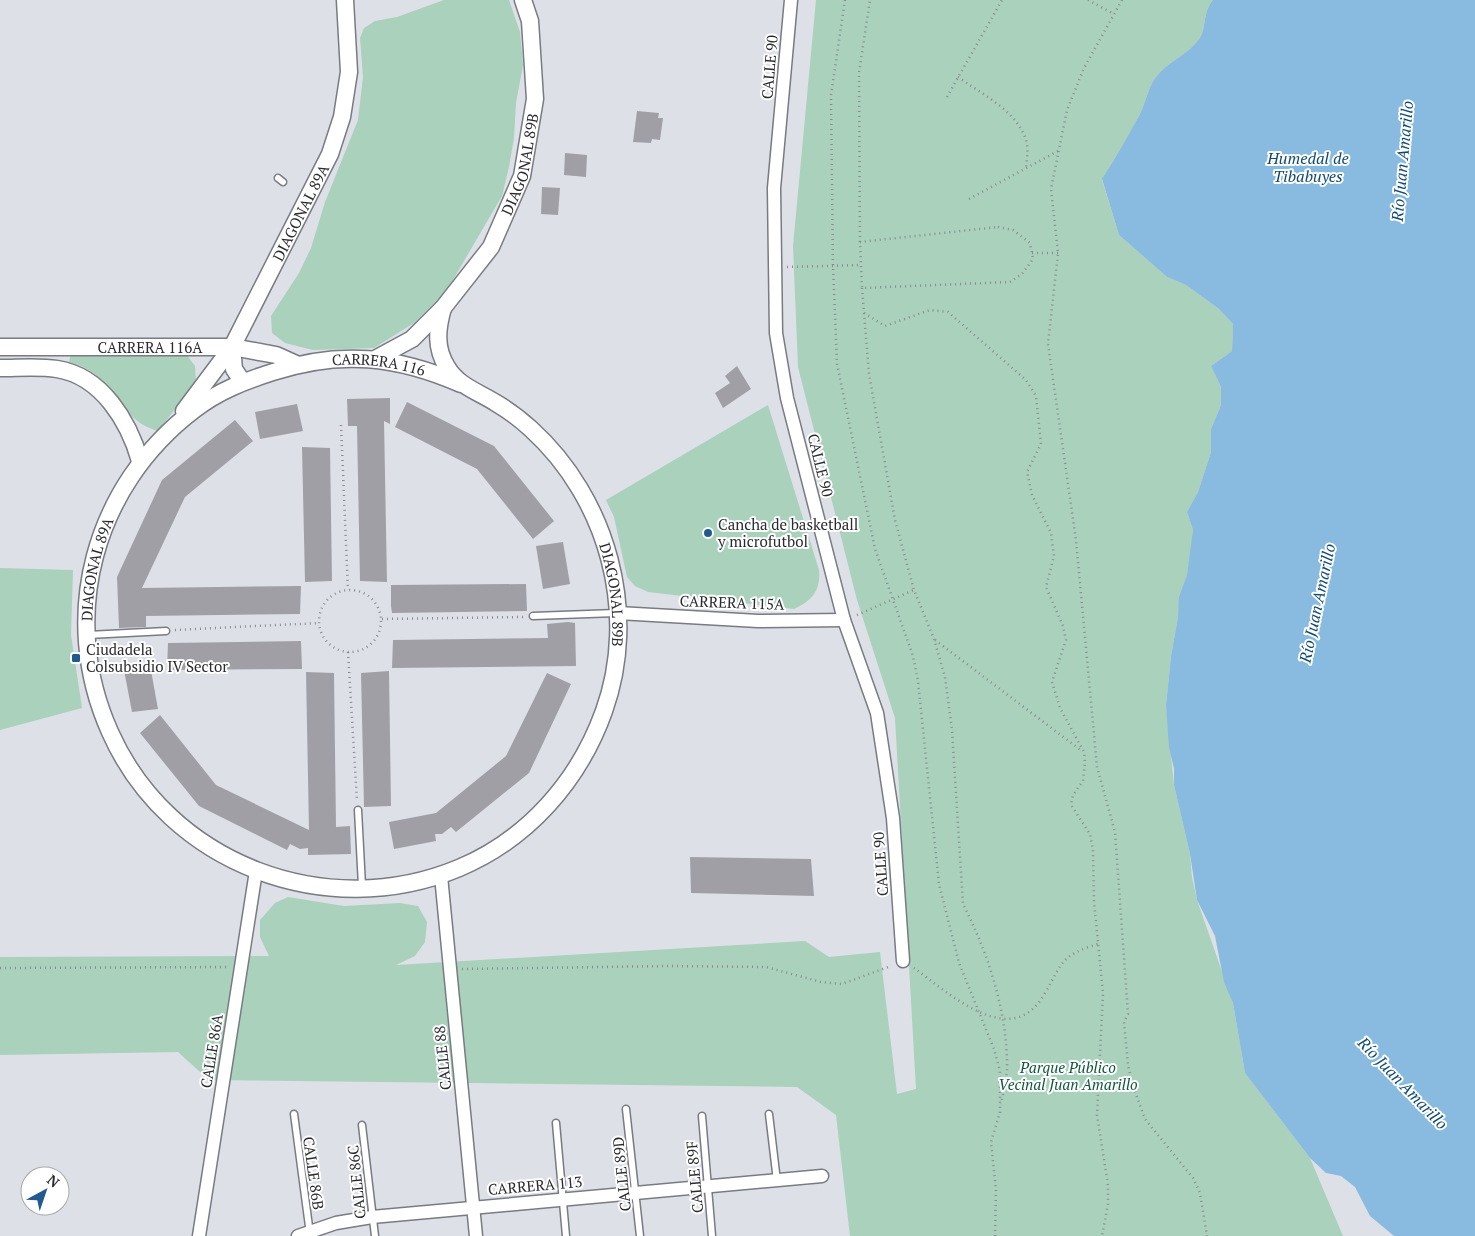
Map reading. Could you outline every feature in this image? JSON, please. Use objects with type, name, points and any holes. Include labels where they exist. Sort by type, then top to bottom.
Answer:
[{"type":"street","name":"DIAGONAL 89A","points":[[345,0],[349,72],[342,117],[326,161],[232,347],[172,427],[140,461],[113,506],[97,548],[88,591],[86,635],[93,681],[110,733],[136,777],[169,815],[195,837],[225,856],[256,870],[290,882],[326,888],[362,890]]},
{"type":"street","name":"DIAGONAL 89B","points":[[375,359],[412,338],[443,308],[491,247],[522,176],[535,99],[530,21],[523,0]]},
{"type":"street","name":"CALLE 90","points":[[792,0],[774,188],[776,333],[787,398],[844,620],[877,713],[893,818],[903,961]]},
{"type":"street","name":"DIAGONAL 89B","points":[[362,890],[389,888],[441,876],[472,862],[502,845],[529,825],[552,801],[573,774],[590,744],[605,709],[613,680],[618,647],[618,613],[613,571],[601,531],[584,494],[560,459],[531,429],[498,404],[461,384],[447,368],[439,349],[437,328],[443,308]]},
{"type":"street","name":"CARRERA 116A","points":[[0,347],[232,347],[268,353],[296,364]]},
{"type":"street","points":[[232,347],[234,369],[242,381]]},
{"type":"street","name":"CARRERA 116","points":[[296,364],[339,358],[375,359],[404,363],[433,372],[461,384]]},
{"type":"street","name":"DIAGONAL 89A","points":[[172,427],[205,401],[242,381],[296,364]]},
{"type":"street","points":[[0,368],[58,369],[80,378],[98,390],[118,411],[134,438],[140,461]]},
{"type":"street","name":"CARRERA 115A","points":[[618,613],[758,622],[844,620]]},
{"type":"street","name":"CALLE 86A","points":[[200,1236],[256,870]]},
{"type":"street","name":"CALLE 88","points":[[441,876],[476,1236]]},
{"type":"street","name":"CARRERA 113","points":[[306,1234],[336,1222],[372,1217],[474,1206],[822,1176]]},
{"type":"lane","points":[[533,616],[618,613]]},
{"type":"lane","points":[[86,635],[166,631]]},
{"type":"lane","points":[[358,810],[362,890]]},
{"type":"lane","name":"CALLE 89D","points":[[626,1109],[640,1236]]},
{"type":"lane","name":"CALLE 86B","points":[[294,1114],[306,1234]]},
{"type":"lane","points":[[769,1114],[777,1181]]},
{"type":"lane","name":"CALLE 89F","points":[[702,1116],[712,1236]]},
{"type":"lane","points":[[556,1123],[566,1236]]},
{"type":"lane","name":"CALLE 86C","points":[[362,1125],[375,1236]]},
{"type":"path","points":[[845,0],[831,95],[833,266],[837,364],[875,549],[913,656],[918,681],[939,884],[959,963],[994,1050],[1000,1071],[1000,1112]]},
{"type":"path","points":[[870,0],[859,73],[860,264],[869,374],[895,520],[914,590],[934,639],[945,677],[952,730],[963,904],[988,962],[1002,1020],[1007,1071],[1000,1112],[991,1142],[996,1190],[995,1236]]},
{"type":"path","points":[[947,97],[1002,0]]},
{"type":"path","points":[[1088,0],[1114,14]]},
{"type":"path","points":[[1122,0],[1084,68],[1067,110],[1051,189],[1058,253],[1048,344],[1076,540],[1097,766],[1114,832],[1128,1014],[1124,1022],[1128,1065],[1132,1086],[1145,1119],[1193,1178],[1200,1192],[1207,1236]]},
{"type":"path","points":[[958,77],[1007,113],[1018,124],[1026,138],[1026,168]]},
{"type":"path","points":[[969,199],[1059,151]]},
{"type":"path","points":[[860,242],[998,227],[1013,230],[1030,243],[1034,259],[1022,274],[1010,282],[862,288]]},
{"type":"path","points":[[1032,253],[1058,253]]},
{"type":"path","points":[[774,267],[860,264]]},
{"type":"path","points":[[864,312],[885,326],[930,310],[948,312],[1032,385],[1036,396],[1042,435],[1041,444],[1028,472],[1032,496],[1051,532],[1054,556],[1046,587],[1063,626],[1066,640],[1052,682],[1060,708],[1084,752],[1083,781],[1073,796],[1071,805],[1090,834],[1103,994],[1097,1115],[1108,1185],[1108,1204],[1102,1236]]},
{"type":"path","points":[[341,425],[348,590]]},
{"type":"path","points":[[348,590],[364,593],[371,597],[380,611],[382,619],[376,639],[369,647],[348,652],[332,646],[321,632],[319,623],[320,614],[330,597],[348,590]]},
{"type":"path","points":[[844,620],[914,590]]},
{"type":"path","points":[[382,619],[533,616]]},
{"type":"path","points":[[166,631],[319,623]]},
{"type":"path","points":[[934,639],[1084,752]]},
{"type":"path","points":[[348,652],[358,810]]},
{"type":"path","points":[[449,969],[668,966],[766,967],[821,982],[842,984],[903,961],[978,1012],[1002,1020],[1028,1012],[1038,1006],[1066,957],[1098,944]]},
{"type":"path","points":[[0,968],[240,967]]},
{"type":"green space","points":[[444,0],[509,0],[520,32],[523,65],[516,103],[514,138],[502,196],[447,290],[414,323],[374,348],[313,350],[285,343],[272,333],[271,316],[299,273],[311,248],[325,202],[358,120],[363,77],[360,38],[364,28],[375,21],[397,17]]},
{"type":"green space","name":"Parque Público Vecinal Juan Amarillo","points":[[816,0],[1213,0],[1207,10],[1199,39],[1156,77],[1135,124],[1102,180],[1119,235],[1167,277],[1186,285],[1219,309],[1233,324],[1232,351],[1211,366],[1221,387],[1221,405],[1211,429],[1211,452],[1198,492],[1187,512],[1193,530],[1191,552],[1187,575],[1180,597],[1166,705],[1174,785],[1190,854],[1197,900],[1233,1003],[1245,1073],[1310,1158],[1343,1236],[850,1236],[836,1115],[797,1087],[209,1080],[178,1052],[0,1055],[0,957],[269,956],[260,937],[260,920],[275,903],[288,897],[344,906],[400,903],[418,906],[427,922],[425,942],[415,956],[396,965],[805,941],[829,957],[880,952],[897,1094],[916,1089],[895,718],[857,600],[798,367],[793,246]]},
{"type":"green space","points":[[71,353],[186,354],[195,366],[196,382],[158,431],[144,425],[133,417],[97,376],[85,368],[69,362]]},
{"type":"green space","points":[[768,405],[819,570],[817,589],[814,594],[806,602],[794,609],[648,592],[635,586],[627,577],[614,517],[606,500]]},
{"type":"green space","points":[[0,568],[73,570],[71,635],[82,708],[0,730]]},
{"type":"water","name":"Humedal de Tibabuyes","points":[[1213,0],[1475,0],[1475,1236],[1394,1236],[1370,1216],[1355,1187],[1341,1176],[1326,1173],[1310,1158],[1245,1073],[1233,1003],[1224,982],[1215,936],[1197,900],[1190,854],[1174,785],[1174,769],[1169,747],[1166,705],[1179,597],[1187,575],[1193,530],[1187,512],[1198,492],[1211,452],[1211,429],[1221,405],[1221,387],[1211,366],[1232,351],[1233,324],[1219,309],[1186,285],[1167,277],[1119,235],[1102,179],[1139,116],[1156,77],[1199,39],[1207,10]]},
{"type":"building","points":[[637,111],[659,113],[658,118],[663,118],[660,140],[652,139],[651,143],[633,142]]},
{"type":"building","points":[[565,153],[587,155],[586,177],[564,175]]},
{"type":"building","points":[[542,187],[560,188],[558,215],[541,214]]},
{"type":"building","points":[[737,366],[751,389],[723,408],[715,393],[730,383],[725,376]]},
{"type":"building","points":[[390,398],[390,424],[384,421],[387,582],[360,581],[357,426],[348,426],[347,399]]},
{"type":"building","points":[[407,402],[494,446],[554,521],[533,539],[477,469],[395,427]]},
{"type":"building","points":[[297,404],[303,431],[260,439],[255,412]]},
{"type":"building","points":[[235,420],[253,441],[185,497],[142,588],[301,586],[300,614],[146,616],[146,627],[119,628],[117,577],[162,480]]},
{"type":"building","points":[[302,447],[330,448],[332,581],[305,582]]},
{"type":"building","points":[[563,542],[570,584],[543,589],[536,546]]},
{"type":"building","points":[[526,584],[527,611],[392,613],[391,585]]},
{"type":"building","points":[[575,623],[576,666],[392,668],[393,640],[548,638],[547,624]]},
{"type":"building","points":[[301,641],[302,669],[167,670],[168,643]]},
{"type":"building","points":[[150,665],[158,709],[132,712],[124,670]]},
{"type":"building","points":[[389,671],[391,806],[364,807],[361,673]]},
{"type":"building","points":[[306,672],[334,673],[336,827],[350,826],[351,854],[308,855],[308,848],[300,849],[290,844],[287,850],[199,806],[140,733],[160,715],[216,785],[309,830]]},
{"type":"building","points":[[547,673],[571,684],[529,773],[456,832],[451,827],[442,834],[435,834],[436,841],[394,849],[389,822],[436,813],[506,756]]},
{"type":"building","points":[[690,857],[811,859],[814,896],[691,893]]},
{"type":"place","name":"Cancha de basketball y microfutbol","points":[[708,533]]},
{"type":"place","name":"Ciudadela Colsubsidio IV Sector","points":[[76,658]]},
{"type":"water label","name":"Río Juan Amarillo","points":[[1402,161]]},
{"type":"water label","name":"Río Juan Amarillo","points":[[1317,603]]},
{"type":"water label","name":"Río Juan Amarillo","points":[[1403,1083]]}]
